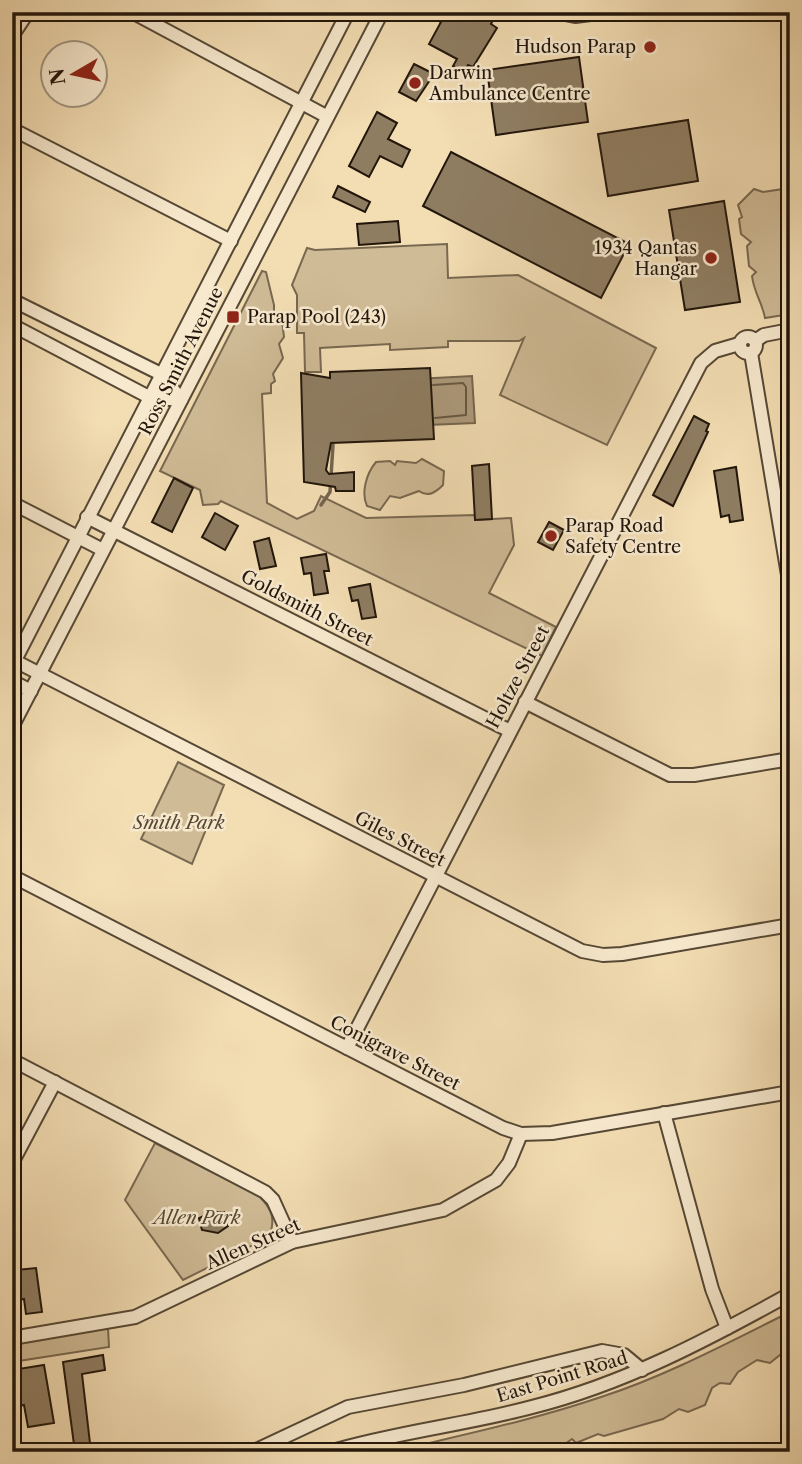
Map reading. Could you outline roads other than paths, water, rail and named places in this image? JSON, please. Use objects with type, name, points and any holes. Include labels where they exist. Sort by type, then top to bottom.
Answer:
[{"type":"street","points":[[12,36],[28,12]]},
{"type":"street","points":[[132,12],[327,116]]},
{"type":"street","name":"Ross Smith Avenue","points":[[13,664],[348,12]]},
{"type":"street","name":"Ross Smith Avenue","points":[[12,727],[382,12]]},
{"type":"street","points":[[555,12],[575,16],[606,12]]},
{"type":"street","points":[[12,130],[231,241]]},
{"type":"street","points":[[12,300],[161,374],[180,400]]},
{"type":"street","points":[[12,325],[149,397],[180,400]]},
{"type":"street","points":[[790,330],[764,335],[753,347],[790,587]]},
{"type":"street","name":"Holtze Street","points":[[347,1048],[701,363],[715,351],[739,344],[742,351],[753,347]]},
{"type":"street","points":[[776,500],[790,498]]},
{"type":"street","points":[[12,503],[103,550]]},
{"type":"street","name":"Goldsmith Street","points":[[87,517],[510,731]]},
{"type":"street","name":"Giles Street","points":[[13,664],[40,674],[568,945],[603,955],[790,925]]},
{"type":"street","points":[[12,681],[31,691]]},
{"type":"street","points":[[525,702],[670,775],[694,775],[790,759]]},
{"type":"street","name":"Conigrave Street","points":[[12,876],[503,1128],[521,1134],[552,1133],[790,1092]]},
{"type":"street","points":[[12,1060],[265,1192],[273,1200],[292,1242]]},
{"type":"street","points":[[12,1163],[55,1082]]},
{"type":"street","points":[[664,1113],[712,1289],[727,1328]]},
{"type":"street","name":"Allen Street","points":[[12,1338],[135,1317],[292,1242],[443,1210],[496,1180],[509,1163],[521,1134]]},
{"type":"street","name":"East Point Road","points":[[329,1452],[533,1407],[642,1370],[790,1294]]},
{"type":"street","points":[[252,1452],[348,1407],[464,1385],[602,1351],[619,1353],[642,1370]]},
{"type":"water","points":[[472,376],[475,423],[380,427],[378,381]]},
{"type":"waterway","points":[[321,505],[330,492],[333,445]]},
{"type":"place","name":"Hudson Parap","points":[[650,47]]},
{"type":"place","name":"Darwin Ambulance Centre","points":[[415,83]]},
{"type":"place","name":"1934 Qantas Hangar","points":[[711,258]]},
{"type":"place","name":"Parap Pool (243)","points":[[233,317]]},
{"type":"place","name":"Parap Road Safety Centre","points":[[551,536]]},
{"type":"park label","name":"Smith Park","points":[[179,823]]},
{"type":"park label","name":"Allen Park","points":[[197,1218]]}]
